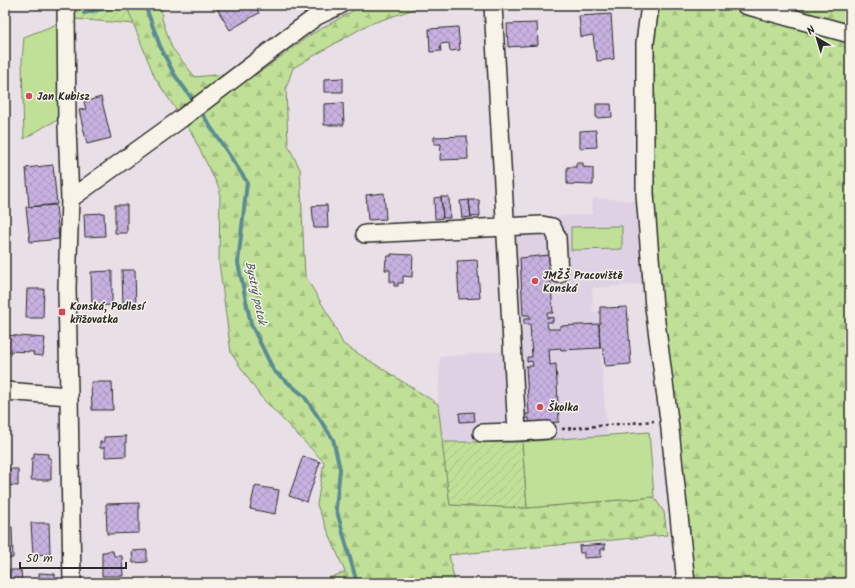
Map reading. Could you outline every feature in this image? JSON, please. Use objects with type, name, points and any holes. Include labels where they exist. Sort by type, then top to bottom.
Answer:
[{"type":"street","points":[[66,5],[67,127],[70,199],[67,288],[75,582]]},
{"type":"street","points":[[70,199],[182,118],[307,23],[317,16],[340,5]]},
{"type":"street","points":[[493,5],[517,432]]},
{"type":"street","points":[[650,5],[645,43],[645,194],[654,308],[669,420],[686,583]]},
{"type":"street","points":[[745,5],[850,34]]},
{"type":"street","points":[[365,234],[542,225],[552,227],[557,238],[559,274]]},
{"type":"street","points":[[5,391],[69,396]]},
{"type":"street","points":[[482,433],[547,430]]},
{"type":"path","points":[[547,430],[669,420]]},
{"type":"shaded area","points":[[593,198],[638,201],[644,284],[592,288],[593,312],[598,312],[607,435],[522,442],[442,442],[438,404],[440,357],[506,351],[499,241],[520,219],[592,214]]},
{"type":"green space","points":[[76,5],[126,5],[134,24],[75,19]]},
{"type":"green space","points":[[126,5],[161,5],[162,19],[172,48],[195,77],[263,70],[310,35],[356,9],[367,5],[426,5],[367,25],[293,68],[286,88],[288,145],[300,169],[305,276],[331,319],[343,344],[438,404],[450,505],[527,508],[654,497],[664,512],[667,535],[449,555],[455,583],[316,583],[345,572],[317,505],[324,462],[260,396],[231,353],[219,262],[220,190],[191,132],[155,78]]},
{"type":"green space","points":[[660,5],[850,5],[850,583],[693,583],[686,534],[651,186],[653,45]]},
{"type":"green space","points":[[60,23],[60,119],[24,139],[22,61],[24,37]]},
{"type":"green space","points":[[622,226],[622,249],[571,250],[571,227]]},
{"type":"green space","points":[[649,432],[654,497],[527,508],[522,442]]},
{"type":"green space","points":[[442,442],[522,442],[527,508],[450,505]]},
{"type":"building","points":[[224,5],[255,5],[259,13],[230,30],[217,9]]},
{"type":"building","points":[[611,14],[614,59],[597,61],[593,35],[581,37],[579,16]]},
{"type":"building","points":[[537,23],[538,45],[508,47],[507,24]]},
{"type":"building","points":[[458,27],[460,50],[450,51],[449,43],[440,44],[441,51],[430,52],[429,29]]},
{"type":"building","points":[[343,78],[343,92],[324,92],[324,79]]},
{"type":"building","points":[[101,97],[111,138],[87,144],[79,110],[86,109],[84,102]]},
{"type":"building","points":[[343,103],[344,125],[324,125],[324,104]]},
{"type":"building","points":[[596,104],[611,104],[612,117],[596,118]]},
{"type":"building","points":[[596,130],[597,147],[580,148],[580,131]]},
{"type":"building","points":[[467,136],[468,159],[440,160],[441,144],[434,144],[434,137]]},
{"type":"building","points":[[576,163],[583,163],[583,167],[593,168],[593,185],[567,184],[567,167],[576,167]]},
{"type":"building","points":[[53,165],[57,204],[29,207],[26,168]]},
{"type":"building","points":[[384,193],[386,219],[368,220],[366,195]]},
{"type":"building","points":[[441,197],[449,197],[450,218],[443,218]]},
{"type":"building","points":[[441,197],[443,218],[435,219],[434,198]]},
{"type":"building","points":[[469,200],[471,217],[462,218],[460,201]]},
{"type":"building","points":[[469,200],[479,200],[480,216],[471,217]]},
{"type":"building","points":[[56,205],[59,239],[30,242],[26,207]]},
{"type":"building","points":[[115,205],[127,205],[127,233],[115,233]]},
{"type":"building","points":[[327,205],[328,228],[314,228],[312,206]]},
{"type":"building","points":[[104,213],[105,236],[85,237],[84,214]]},
{"type":"building","points":[[391,254],[413,255],[412,277],[403,276],[403,283],[398,283],[398,286],[394,286],[394,282],[390,282],[390,270],[385,270],[386,259],[388,256],[391,256]]},
{"type":"building","points":[[549,255],[550,261],[552,261],[550,271],[553,313],[547,313],[547,318],[553,317],[553,322],[547,322],[548,329],[560,329],[560,326],[599,324],[600,348],[561,350],[561,348],[549,349],[550,365],[556,364],[559,422],[530,424],[529,418],[524,419],[524,414],[529,414],[526,366],[533,366],[532,361],[527,362],[527,357],[532,357],[530,324],[524,324],[524,319],[530,319],[529,315],[523,315],[520,258]]},
{"type":"building","points":[[477,260],[480,298],[459,299],[457,261]]},
{"type":"building","points":[[122,270],[135,270],[136,307],[123,307]]},
{"type":"building","points":[[112,271],[112,305],[92,306],[91,272]]},
{"type":"building","points":[[27,289],[44,289],[43,318],[26,318]]},
{"type":"building","points":[[600,307],[627,307],[631,364],[605,366],[603,348],[600,348]]},
{"type":"building","points":[[5,335],[45,338],[43,356],[33,355],[34,352],[5,351]]},
{"type":"building","points":[[91,382],[112,382],[113,410],[92,410]]},
{"type":"building","points":[[474,412],[475,421],[460,422],[459,413]]},
{"type":"building","points":[[126,436],[126,456],[105,457],[105,448],[100,448],[100,442],[104,442],[104,437]]},
{"type":"building","points":[[34,453],[48,454],[48,458],[51,458],[51,480],[31,480],[32,458],[34,458]]},
{"type":"building","points":[[303,456],[320,462],[307,502],[289,496]]},
{"type":"building","points":[[5,469],[18,469],[18,486],[5,485]]},
{"type":"building","points":[[255,486],[279,490],[275,514],[250,509]]},
{"type":"building","points":[[139,503],[139,533],[107,534],[106,504]]},
{"type":"building","points":[[31,523],[49,523],[50,554],[33,555]]},
{"type":"building","points":[[5,527],[12,527],[13,558],[5,559]]},
{"type":"building","points":[[605,544],[605,549],[601,549],[601,557],[584,558],[584,553],[580,553],[579,546]]},
{"type":"building","points":[[147,550],[147,562],[133,563],[132,551]]},
{"type":"building","points":[[113,551],[114,556],[122,556],[123,576],[102,576],[102,552]]},
{"type":"building","points":[[9,570],[21,570],[22,583],[9,583]]},
{"type":"building","points":[[39,573],[55,574],[55,583],[35,583],[35,579],[39,579]]},
{"type":"waterway","points":[[84,13],[120,5]]},
{"type":"waterway","name":"Bystrý potok","points":[[145,5],[160,46],[174,74],[196,104]]},
{"type":"waterway","name":"Bystrý potok","points":[[199,109],[247,182],[238,263],[251,324],[274,371],[304,396],[333,439],[340,469],[336,508],[357,583]]},
{"type":"place","name":"Jan Kubisz","points":[[29,96]]},
{"type":"place","name":"JMŽŠ Pracoviště Konská","points":[[535,281]]},
{"type":"place","name":"Konská, Podlesí křižovatka","points":[[62,312]]},
{"type":"place","name":"Školka","points":[[540,407]]}]
